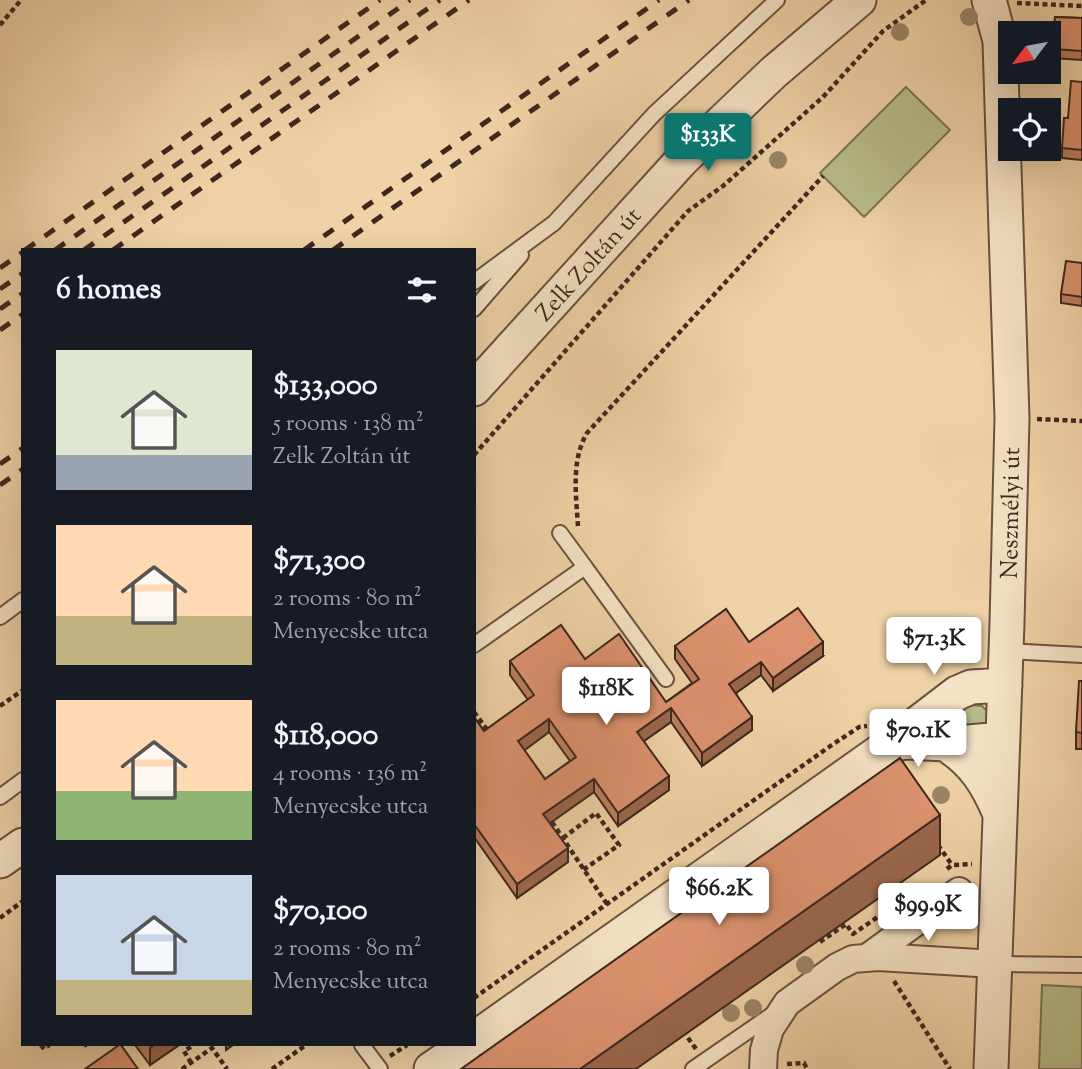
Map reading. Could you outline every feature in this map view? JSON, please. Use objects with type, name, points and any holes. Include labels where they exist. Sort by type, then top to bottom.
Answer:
[{"type":"street","name":"Zelk Zoltán út","points":[[476,387],[682,160],[773,73],[859,0]]},
{"type":"street","name":"Neszmélyi út","points":[[989,0],[1000,41],[1012,418],[991,1069]]},
{"type":"street","points":[[476,1038],[881,736],[971,687],[1005,685]]},
{"type":"street","points":[[881,736],[906,742],[945,744],[1003,739]]},
{"type":"street","points":[[945,744],[970,762],[985,783],[1001,816]]},
{"type":"street","points":[[0,861],[21,846]]},
{"type":"street","points":[[873,957],[950,882]]},
{"type":"street","points":[[775,1067],[764,1050],[770,1030],[788,1003],[837,967],[853,959],[873,957],[995,964]]},
{"type":"street","points":[[431,1069],[465,1046]]},
{"type":"lane","points":[[476,281],[538,236],[563,214],[663,105],[777,0]]},
{"type":"lane","points":[[476,307],[538,236]]},
{"type":"lane","points":[[560,533],[666,679]]},
{"type":"lane","points":[[476,643],[581,561]]},
{"type":"lane","points":[[0,617],[21,601]]},
{"type":"lane","points":[[1006,651],[1082,655]]},
{"type":"lane","points":[[0,797],[21,781]]},
{"type":"lane","points":[[995,964],[1082,965]]},
{"type":"lane","points":[[699,1065],[788,1003]]},
{"type":"lane","points":[[363,1046],[380,1069]]},
{"type":"path","points":[[0,25],[21,0]]},
{"type":"path","points":[[476,453],[688,211],[723,186],[823,97],[883,31],[926,0]]},
{"type":"path","points":[[1024,3],[1082,6]]},
{"type":"path","points":[[581,561],[576,464],[580,446],[587,433],[823,176]]},
{"type":"path","points":[[1012,418],[1082,421]]},
{"type":"path","points":[[0,706],[21,691]]},
{"type":"path","points":[[476,715],[493,738]]},
{"type":"path","points":[[476,997],[859,727],[881,736]]},
{"type":"path","points":[[563,838],[596,813],[619,845],[583,870]]},
{"type":"path","points":[[552,821],[607,904]]},
{"type":"path","points":[[936,843],[952,865],[950,882]]},
{"type":"path","points":[[952,865],[979,864]]},
{"type":"path","points":[[0,918],[21,902]]},
{"type":"path","points":[[820,942],[846,924],[853,934],[886,911]]},
{"type":"path","points":[[811,931],[837,967]]},
{"type":"path","points":[[873,957],[950,1069]]},
{"type":"path","points":[[683,1030],[699,1065]]},
{"type":"path","points":[[191,1063],[184,1051],[192,1046]]},
{"type":"path","points":[[182,1069],[211,1046],[227,1069]]},
{"type":"path","points":[[272,1069],[305,1046]]},
{"type":"path","points":[[775,1067],[804,1063],[807,1069]]},
{"type":"green space","points":[[906,87],[950,130],[864,217],[820,173]]},
{"type":"green space","points":[[982,706],[989,713],[987,726],[949,727],[951,717],[963,708]]},
{"type":"green space","points":[[1042,985],[1082,987],[1082,1069],[1039,1069]]},
{"type":"building","points":[[1055,17],[1082,18],[1082,51],[1061,50],[1061,21],[1055,21]]},
{"type":"building","points":[[1071,81],[1082,82],[1082,150],[1062,148]]},
{"type":"building","points":[[1066,261],[1082,263],[1082,297],[1061,294]]},
{"type":"building","points":[[798,608],[823,642],[773,678],[761,662],[729,684],[752,717],[702,753],[671,708],[637,732],[669,776],[618,813],[594,779],[543,814],[568,848],[517,884],[476,827],[476,720],[484,731],[534,695],[510,661],[561,625],[585,659],[619,634],[666,702],[699,679],[675,646],[726,609],[749,642]],"holes":[[[549,719],[576,757],[545,779],[518,741]]]},
{"type":"building","points":[[1079,681],[1082,681],[1082,733],[1076,732]]},
{"type":"building","points":[[900,758],[940,815],[580,1069],[461,1069]]},
{"type":"building","points":[[118,1046],[122,1046],[138,1069],[85,1069]]},
{"type":"railway","points":[[28,248],[380,0]]},
{"type":"railway","points":[[58,248],[410,0]]},
{"type":"railway","points":[[87,248],[440,0]]},
{"type":"railway","points":[[116,248],[469,0]]},
{"type":"railway","points":[[307,248],[659,0]]},
{"type":"railway","points":[[336,248],[689,0]]},
{"type":"railway","points":[[0,268],[21,253]]},
{"type":"railway","points":[[0,289],[21,274]]},
{"type":"railway","points":[[0,309],[21,294]]},
{"type":"railway","points":[[0,330],[21,315]]},
{"type":"railway","points":[[0,464],[21,449]]},
{"type":"railway","points":[[0,485],[21,470]]}]
